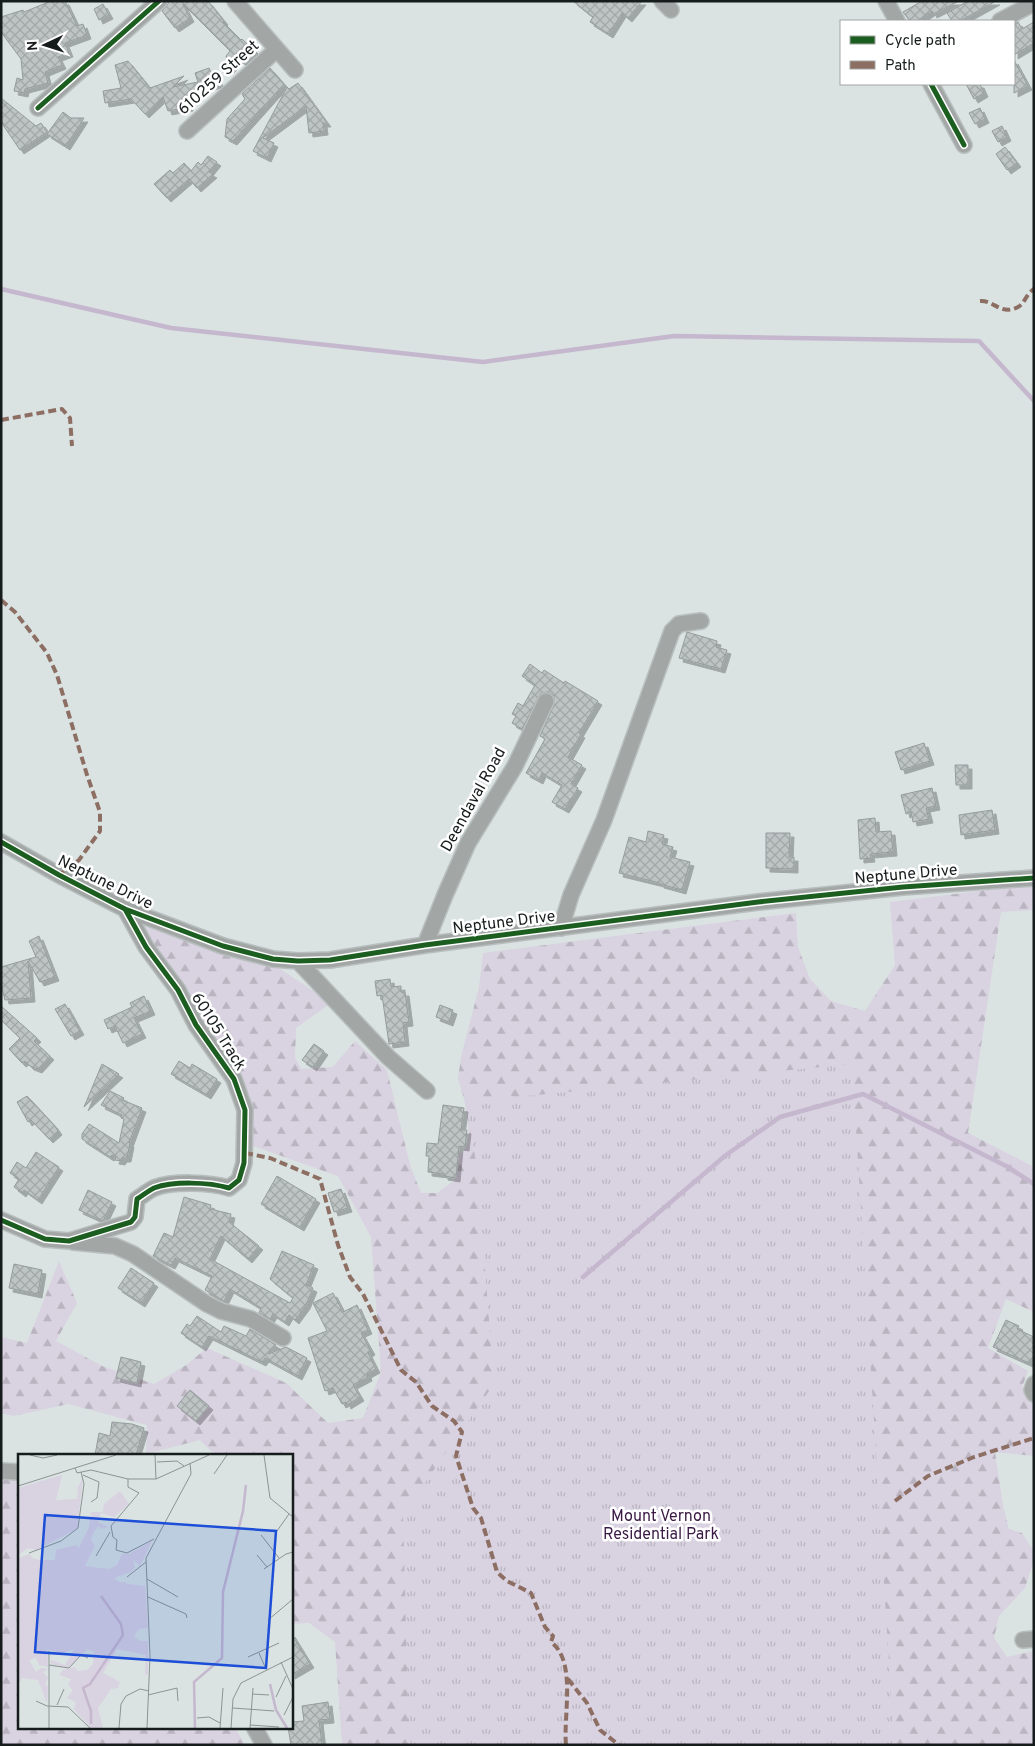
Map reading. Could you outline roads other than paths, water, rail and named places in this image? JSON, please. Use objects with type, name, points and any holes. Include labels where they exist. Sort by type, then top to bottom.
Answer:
[{"type":"street","points":[[38,108],[160,1]]},
{"type":"street","points":[[235,1],[295,70]]},
{"type":"street","points":[[886,1],[896,20]]},
{"type":"street","points":[[1002,20],[1034,3]]},
{"type":"street","name":"610259 Street","points":[[187,131],[276,50]]},
{"type":"street","points":[[932,85],[964,145]]},
{"type":"street","points":[[561,928],[571,895],[604,820],[672,631],[679,624],[701,621]]},
{"type":"street","name":"Deendaval Road","points":[[425,945],[468,843],[515,766],[546,701]]},
{"type":"street","name":"Neptune Drive","points":[[1,842],[125,910],[223,946],[273,959],[298,961],[330,960],[425,945],[758,902],[903,887],[1034,878]]},
{"type":"street","name":"60105 Track","points":[[1,1220],[45,1239],[69,1241],[131,1222],[135,1217],[137,1200],[153,1188],[170,1184],[220,1185],[229,1188],[239,1180],[244,1163],[245,1110],[234,1079],[196,1025],[178,990],[146,947],[125,910]]},
{"type":"street","points":[[298,961],[388,1057],[427,1091]]},
{"type":"street","points":[[69,1241],[115,1246],[134,1254],[207,1304],[220,1311],[252,1318],[283,1338]]},
{"type":"street","points":[[1034,1384],[1032,1390],[1034,1394]]},
{"type":"street","points":[[1,1471],[18,1472]]},
{"type":"street","points":[[255,1728],[264,1745]]},
{"type":"waterway","points":[[1,289],[171,328],[483,362],[674,336],[979,341],[1034,401]]},
{"type":"waterway","points":[[583,1277],[726,1155],[780,1117],[863,1094],[1006,1166],[1034,1184]]},
{"type":"park label","name":"Mount Vernon Residential Park","points":[[661,1526]]}]
